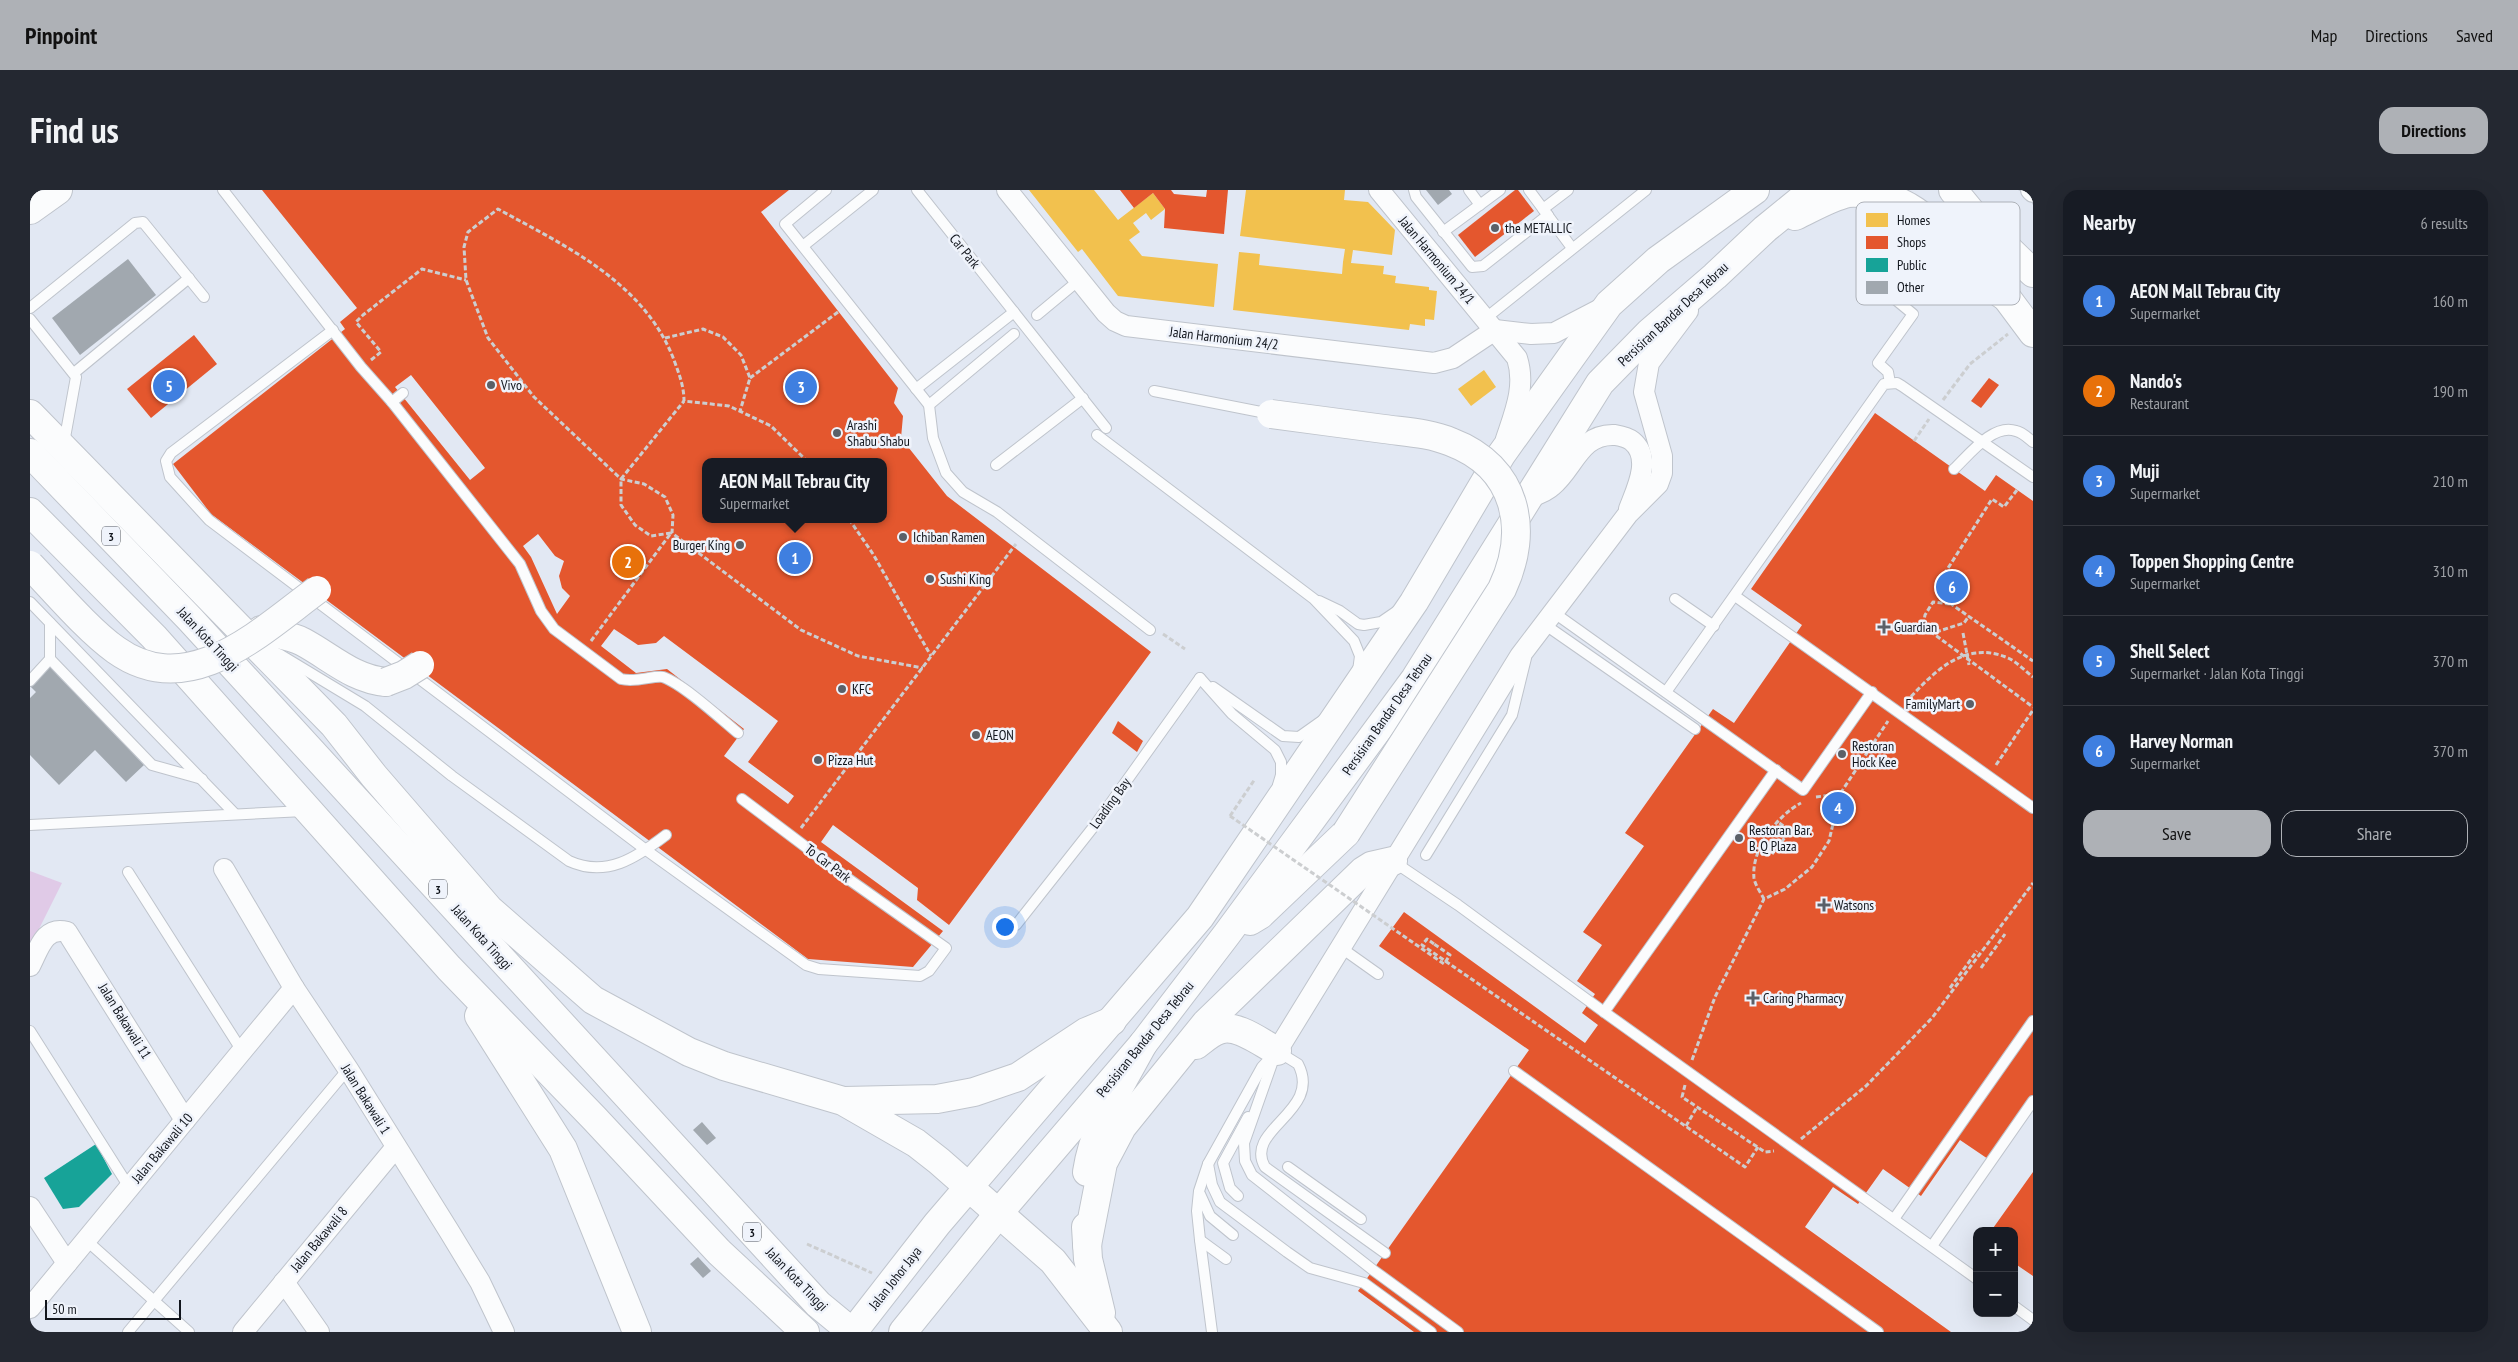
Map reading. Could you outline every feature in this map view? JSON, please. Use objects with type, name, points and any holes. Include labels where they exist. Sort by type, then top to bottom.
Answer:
[{"type":"main road","points":[[30,210],[58,190]]},
{"type":"main road","name":"Persisiran Bandar Desa Tebrau","points":[[903,1332],[998,1214],[1143,1044],[1227,934],[1415,678],[1600,383],[1650,332],[1715,276],[1765,229],[1813,190]]},
{"type":"main road","points":[[1924,190],[1935,202]]},
{"type":"main road","points":[[1953,190],[1963,202]]},
{"type":"main road","points":[[1970,190],[1979,202]]},
{"type":"main road","points":[[1765,229],[1846,193],[1873,191],[1904,198],[1910,202]]},
{"type":"main road","points":[[969,1188],[1200,917],[1414,602],[1501,455],[1609,304],[1658,260],[1750,193]]},
{"type":"main road","points":[[2020,255],[2033,272]]},
{"type":"main road","points":[[2020,260],[2033,272]]},
{"type":"main road","points":[[2012,305],[2028,327]]},
{"type":"main road","points":[[30,414],[254,632],[334,725],[374,776],[489,909],[593,1000],[689,1052],[724,1066],[843,1101],[916,1143],[1053,1261],[1106,1328]]},
{"type":"main road","points":[[1227,934],[1260,914],[1346,833],[1502,589],[1509,574],[1516,547],[1515,519],[1508,492],[1497,475],[1472,454],[1456,444],[1422,434],[1271,414]]},
{"type":"main road","name":"Jalan Kota Tinggi","points":[[30,453],[190,619],[818,1304],[852,1332]]},
{"type":"main road","points":[[30,512],[154,637],[449,968],[588,1111],[719,1252],[805,1332]]},
{"type":"main road","points":[[30,565],[108,644],[128,658],[142,664],[176,669],[201,665],[221,658],[254,632],[317,590]]},
{"type":"main road","points":[[190,619],[230,645],[321,734],[374,776]]},
{"type":"main road","points":[[254,632],[297,639],[353,674],[369,680],[386,682],[404,675],[420,665]]},
{"type":"main road","points":[[1088,1245],[1103,1163],[1122,1127],[1206,1023],[1363,871],[1371,866],[1393,861]]},
{"type":"main road","points":[[449,968],[563,1149],[638,1329]]},
{"type":"main road","points":[[843,1101],[938,1099],[974,1092],[1018,1077],[1086,1032],[1112,1021]]},
{"type":"main road","points":[[1180,1054],[1210,1034],[1227,1028],[1243,1033],[1276,1051]]},
{"type":"main road","points":[[1106,1328],[1094,1288],[1084,1193],[1090,1154],[1099,1126],[1143,1044]]},
{"type":"main road","name":"Jalan Johor Jaya","points":[[852,1332],[937,1224],[969,1188]]},
{"type":"street","name":"Jalan Harmonium 24/2","points":[[1007,190],[1078,281],[1110,318],[1126,326],[1428,363],[1441,362],[1452,358],[1491,324]]},
{"type":"street","name":"Jalan Harmonium 24/1","points":[[1378,190],[1491,324],[1517,358],[1520,369],[1519,396],[1501,455]]},
{"type":"street","points":[[1276,1051],[1528,645],[1628,514],[1658,484],[1662,473],[1660,445],[1644,392],[1649,363],[1715,276]]},
{"type":"street","points":[[1491,324],[1531,334],[1554,333],[1609,304]]},
{"type":"street","points":[[1528,498],[1552,487],[1587,443],[1609,435],[1623,436],[1639,448],[1642,459],[1641,475],[1628,514]]},
{"type":"street","name":"Jalan Bakawali 1","points":[[224,869],[294,988],[348,1069],[480,1282],[504,1332]]},
{"type":"street","name":"Jalan Bakawali 11","points":[[30,966],[44,938],[50,931],[58,929],[67,932],[73,938],[185,1120]]},
{"type":"street","name":"Jalan Bakawali 10","points":[[30,1308],[294,988]]},
{"type":"street","name":"Jalan Bakawali 8","points":[[243,1332],[396,1147]]},
{"type":"street","points":[[30,1207],[67,1263]]},
{"type":"street","points":[[284,1282],[319,1332]]},
{"type":"lane","points":[[223,190],[361,367],[392,402],[520,564],[542,611],[554,629],[621,679],[632,682],[661,676],[676,684],[738,733]]},
{"type":"lane","points":[[826,190],[786,224],[929,405],[933,438],[946,473],[963,492],[997,512],[1150,630]]},
{"type":"lane","points":[[803,246],[873,190]]},
{"type":"lane","name":"Car Park","points":[[917,190],[1106,428]]},
{"type":"lane","points":[[1414,190],[1416,197],[1468,264],[1478,268],[1545,212],[1568,190]]},
{"type":"lane","points":[[1469,190],[1480,205]]},
{"type":"lane","points":[[1443,232],[1500,190]]},
{"type":"lane","points":[[1529,190],[1572,248]]},
{"type":"lane","points":[[1491,324],[1572,248],[1646,190]]},
{"type":"lane","points":[[30,308],[135,223],[143,222],[204,297]]},
{"type":"lane","points":[[74,373],[190,278]]},
{"type":"lane","points":[[1037,315],[1078,281]]},
{"type":"lane","points":[[1890,382],[1888,372],[1878,362],[1913,314],[1902,305]]},
{"type":"lane","points":[[916,389],[1014,312]]},
{"type":"lane","points":[[30,319],[74,373],[76,385],[63,448]]},
{"type":"lane","points":[[333,330],[170,453],[166,461],[170,477],[209,520],[646,850]]},
{"type":"lane","points":[[929,405],[1014,334]]},
{"type":"lane","points":[[1890,382],[1902,386],[2033,477]]},
{"type":"lane","points":[[1666,692],[1880,389],[1890,382]]},
{"type":"lane","points":[[1154,391],[1271,414]]},
{"type":"lane","points":[[392,402],[403,393]]},
{"type":"lane","points":[[996,464],[1083,398]]},
{"type":"lane","points":[[1954,469],[1992,435],[2003,430],[2016,430],[2033,442]]},
{"type":"lane","points":[[1098,435],[1314,599],[1350,634],[1358,649],[1360,666],[1349,699],[1299,737],[1278,734],[1200,678]]},
{"type":"lane","points":[[1735,596],[2033,808]]},
{"type":"lane","points":[[1314,599],[1340,611],[1358,624],[1364,625],[1381,622],[1414,602]]},
{"type":"lane","points":[[1675,599],[1714,626]]},
{"type":"lane","points":[[30,602],[203,779],[234,814]]},
{"type":"lane","points":[[1549,618],[1639,672],[1803,790],[1872,692]]},
{"type":"lane","points":[[1549,618],[1631,684],[1695,729]]},
{"type":"lane","points":[[30,680],[50,659],[50,623]]},
{"type":"lane","points":[[254,632],[365,706],[452,776],[569,860],[579,865],[596,868],[619,864],[646,850],[666,835]]},
{"type":"lane","points":[[1426,855],[1512,715],[1528,645]]},
{"type":"lane","points":[[50,659],[152,765],[203,779]]},
{"type":"lane","points":[[1631,684],[1639,672]]},
{"type":"lane","points":[[1200,678],[1232,714],[1275,750],[1281,762],[1281,775],[1266,820]]},
{"type":"lane","name":"Loading Bay","points":[[1016,925],[1095,825],[1200,678]]},
{"type":"lane","points":[[1604,1012],[1776,770]]},
{"type":"lane","name":"To Car Park","points":[[646,850],[806,965],[819,969],[920,976],[930,971],[946,948],[742,799]]},
{"type":"lane","points":[[30,825],[308,810]]},
{"type":"lane","points":[[1393,861],[1458,904],[1579,994],[1973,1276]]},
{"type":"lane","points":[[128,872],[242,1051]]},
{"type":"lane","points":[[1340,947],[1378,974]]},
{"type":"lane","points":[[1894,1219],[2033,1022]]},
{"type":"lane","points":[[30,1031],[130,1187]]},
{"type":"lane","points":[[1276,1051],[1268,1081],[1244,1143],[1245,1161],[1252,1175],[1373,1270],[1458,1332]]},
{"type":"lane","points":[[1212,1332],[1197,1211],[1199,1191],[1208,1164],[1262,1067],[1276,1051]]},
{"type":"lane","points":[[1276,1051],[1298,1064],[1304,1086],[1299,1101],[1262,1144],[1260,1159],[1265,1167],[1385,1254]]},
{"type":"lane","points":[[128,1332],[348,1069]]},
{"type":"lane","points":[[1514,1071],[1878,1332]]},
{"type":"lane","points":[[1238,1196],[1230,1188],[1223,1163],[1268,1081]]},
{"type":"lane","points":[[1932,1246],[2033,1100]]},
{"type":"lane","points":[[1208,1164],[1212,1185],[1220,1202],[1310,1268],[1364,1283],[1432,1332]]},
{"type":"lane","points":[[1288,1167],[1361,1219]]},
{"type":"lane","points":[[1199,1191],[1203,1205],[1210,1216],[1233,1235]]},
{"type":"lane","points":[[86,1240],[189,1332]]},
{"type":"lane","points":[[1200,1240],[1226,1259]]},
{"type":"lane","points":[[2018,1309],[2033,1320]]},
{"type":"path","points":[[584,651],[672,533],[673,515],[665,497],[644,484],[621,479],[534,398],[488,338],[466,280],[464,247],[468,232],[498,209],[583,255],[611,276],[624,287],[665,338],[684,388],[684,401],[621,479],[621,505],[635,525],[650,536],[672,533],[801,630],[858,656],[922,668]]},
{"type":"path","points":[[361,367],[381,352],[356,322],[363,316],[422,269],[466,280]]},
{"type":"path","points":[[740,412],[750,378],[838,312]]},
{"type":"path","points":[[1914,440],[1970,364],[2028,327]]},
{"type":"path","points":[[665,338],[703,329],[724,337],[741,355],[750,378]]},
{"type":"path","points":[[684,401],[729,406],[771,426],[804,458]]},
{"type":"path","points":[[2017,490],[2004,507],[1992,499],[1943,576],[1940,590],[1951,604],[2033,661]]},
{"type":"path","points":[[852,523],[873,554],[931,656]]},
{"type":"path","points":[[794,838],[1024,533]]},
{"type":"path","points":[[1951,604],[1934,602],[1923,626],[2033,708],[1988,776]]},
{"type":"path","points":[[1936,632],[1964,623],[1970,616]]},
{"type":"path","points":[[1159,639],[1164,633],[1185,648]]},
{"type":"path","points":[[1963,633],[1969,665]]},
{"type":"path","points":[[1901,708],[1931,675],[1958,656],[1984,653],[2008,658],[2033,677]]},
{"type":"path","points":[[1691,1062],[1715,997],[1764,899],[1785,889],[1812,867],[1829,841],[1840,794],[1894,714]]},
{"type":"path","points":[[1255,780],[1230,816],[1444,964],[1450,955],[1427,939],[1422,946],[1684,1125],[1745,1167],[1758,1147]]},
{"type":"path","points":[[1814,797],[1840,794]]},
{"type":"path","points":[[1764,899],[1754,880],[1755,863],[1760,845],[1778,822],[1798,804],[1806,800]]},
{"type":"path","points":[[1760,845],[1772,854],[1790,831],[1778,822]]},
{"type":"path","points":[[1800,1140],[1866,1086],[1932,1018],[2033,883]]},
{"type":"path","points":[[1981,968],[2005,934]]},
{"type":"path","points":[[1950,988],[1977,951]]},
{"type":"path","points":[[1686,1080],[1682,1097],[1765,1152],[1780,1151]]},
{"type":"path","points":[[1684,1125],[1697,1107]]},
{"type":"path","points":[[807,1244],[878,1276]]},
{"type":"shaded area","points":[[30,871],[62,883],[30,947]]},
{"type":"building: Homes","points":[[1029,190],[1094,190],[1118,220],[1153,193],[1165,209],[1151,220],[1146,213],[1133,223],[1140,232],[1129,240],[1142,256],[1218,264],[1214,307],[1118,296],[1082,249],[1078,252]]},
{"type":"building: Homes","points":[[1246,190],[1345,190],[1344,200],[1368,202],[1395,230],[1392,255],[1353,250],[1351,263],[1384,266],[1383,274],[1396,276],[1395,283],[1429,287],[1429,290],[1437,291],[1434,320],[1425,319],[1425,326],[1410,324],[1409,330],[1233,310],[1239,252],[1260,254],[1259,265],[1342,274],[1345,249],[1240,236]]},
{"type":"building: Homes","points":[[1484,370],[1496,387],[1471,406],[1458,389]]},
{"type":"building: Shops","points":[[262,190],[789,190],[761,212],[898,388],[894,403],[903,416],[901,438],[947,496],[1151,652],[949,925],[917,900],[918,888],[833,825],[821,842],[943,931],[913,967],[808,959],[211,514],[173,464],[345,329],[340,322],[357,308]],"holes":[[[411,375],[485,468],[470,480],[395,387]],[[538,534],[555,556],[564,561],[559,576],[562,588],[570,596],[557,614],[531,557],[523,546]],[[614,629],[638,645],[656,643],[664,636],[778,721],[748,762],[794,796],[788,804],[724,756],[744,729],[667,669],[636,673],[601,646]]]},
{"type":"building: Shops","points":[[1120,190],[1171,190],[1174,194],[1206,197],[1207,190],[1228,190],[1224,234],[1164,228],[1165,209],[1153,193],[1134,208]]},
{"type":"building: Shops","points":[[1515,190],[1518,190],[1534,211],[1475,257],[1458,235]]},
{"type":"building: Shops","points":[[194,335],[217,364],[151,418],[127,389]]},
{"type":"building: Shops","points":[[1989,378],[1999,385],[1981,408],[1971,401]]},
{"type":"building: Shops","points":[[1875,413],[1985,491],[1996,475],[2033,501],[2033,1101],[1991,1161],[1960,1140],[1921,1196],[1883,1169],[1858,1204],[1833,1187],[1805,1227],[1951,1332],[1414,1332],[1358,1291],[1529,1050],[1379,946],[1404,912],[1585,1043],[1598,1025],[1582,1013],[1595,994],[1577,981],[1602,945],[1583,932],[1644,846],[1625,833],[1713,709],[1734,723],[1802,625],[1751,589]]},
{"type":"building: Shops","points":[[1118,721],[1143,741],[1137,752],[1112,733]]},
{"type":"building: Shops","points":[[2033,1172],[2033,1276],[2018,1266],[2018,1227],[1994,1227]]},
{"type":"building: Public","points":[[96,1144],[112,1174],[79,1207],[63,1209],[44,1178]]},
{"type":"building: Other","points":[[1426,190],[1449,190],[1452,194],[1438,205]]},
{"type":"building: Other","points":[[128,259],[156,295],[80,355],[52,318]]},
{"type":"building: Other","points":[[46,663],[144,765],[126,782],[95,750],[59,785],[30,755],[30,698],[36,692],[30,686]]},
{"type":"building: Other","points":[[702,1122],[716,1138],[707,1145],[693,1130]]},
{"type":"building: Other","points":[[698,1257],[711,1271],[703,1278],[690,1264]]},
{"type":"place","name":"the METALLIC","points":[[1495,228]]},
{"type":"place","name":"Vivo","points":[[491,385]]},
{"type":"place","name":"Shell Select","points":[[169,386]]},
{"type":"place","name":"Muji","points":[[801,387]]},
{"type":"place","name":"Arashi Shabu Shabu","points":[[837,433]]},
{"type":"place","name":"Ichiban Ramen","points":[[903,537]]},
{"type":"place","name":"Burger King","points":[[740,545]]},
{"type":"place","name":"AEON Mall Tebrau City","points":[[795,558]]},
{"type":"place","name":"Nando's","points":[[628,562]]},
{"type":"place","name":"Sushi King","points":[[930,579]]},
{"type":"place","name":"Harvey Norman","points":[[1952,587]]},
{"type":"place","name":"Guardian","points":[[1884,627]]},
{"type":"place","name":"KFC","points":[[842,689]]},
{"type":"place","name":"FamilyMart","points":[[1970,704]]},
{"type":"place","name":"AEON","points":[[976,735]]},
{"type":"place","name":"Restoran Hock Kee","points":[[1842,754]]},
{"type":"place","name":"Pizza Hut","points":[[818,760]]},
{"type":"place","name":"Toppen Shopping Centre","points":[[1838,808]]},
{"type":"place","name":"Restoran Bar. B. Q Plaza","points":[[1739,838]]},
{"type":"place","name":"Watsons","points":[[1824,905]]},
{"type":"place","name":"Caring Pharmacy","points":[[1753,998]]}]
